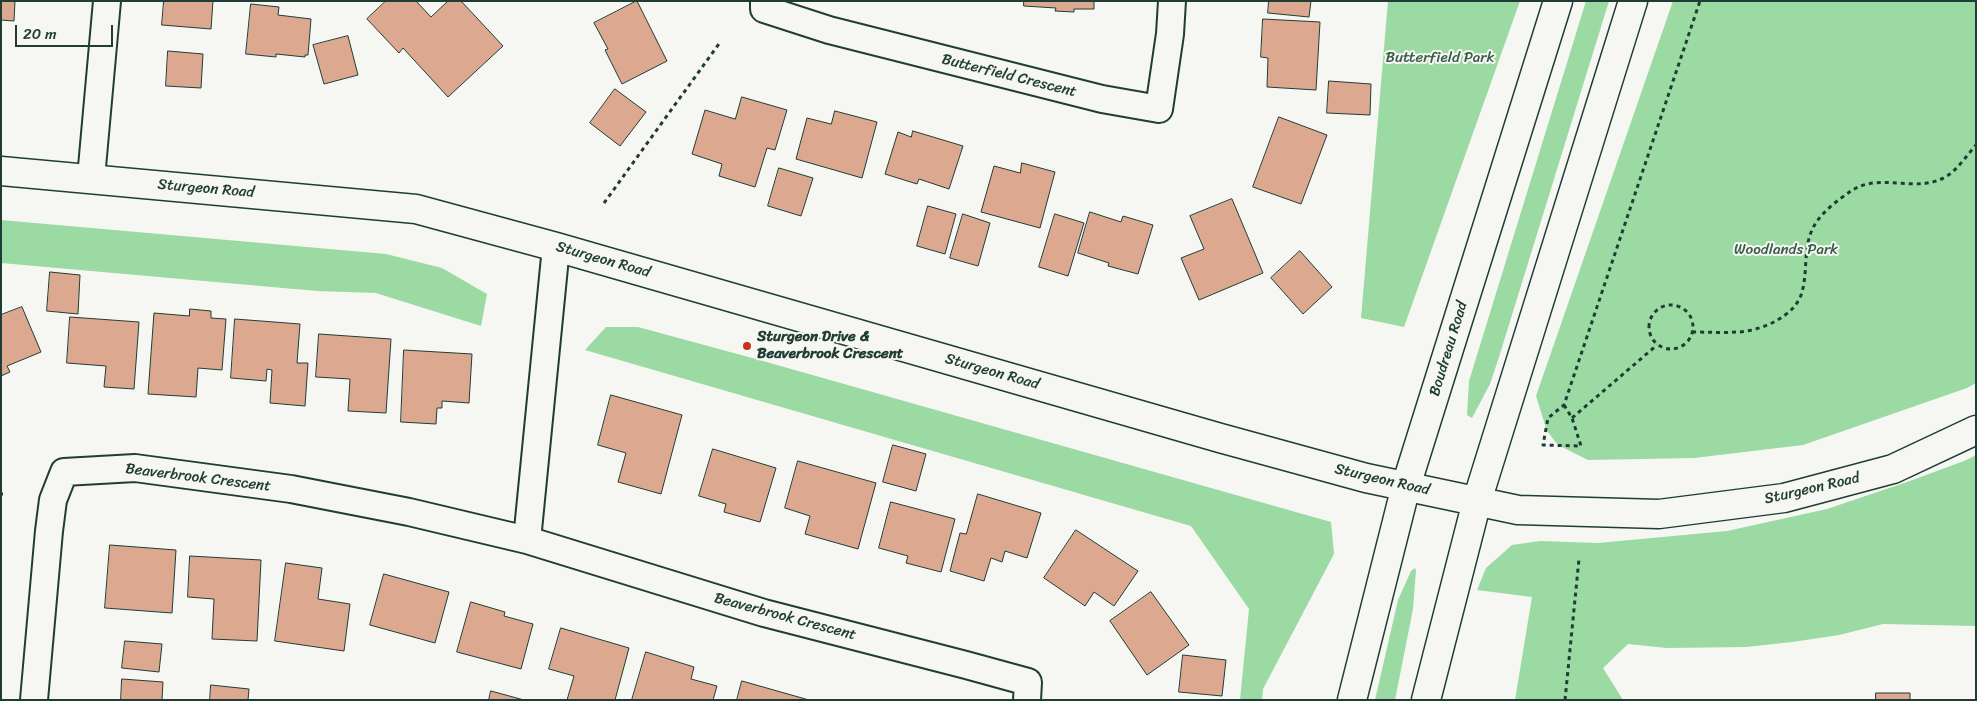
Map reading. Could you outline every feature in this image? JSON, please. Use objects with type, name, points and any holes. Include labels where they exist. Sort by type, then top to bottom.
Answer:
[{"type":"main road","name":"Boudreau Road","points":[[1352,700],[1406,486],[1558,1]]},
{"type":"main road","points":[[1426,700],[1477,501],[1633,1]]},
{"type":"main road","name":"Sturgeon Road","points":[[1,171],[416,209],[556,247],[1220,438],[1366,478],[1518,510],[1659,514],[1784,498],[1893,469],[1976,430]]},
{"type":"street","points":[[91,178],[107,1]]},
{"type":"street","name":"Butterfield Crescent","points":[[764,1],[764,9],[829,30],[1102,99],[1159,109],[1170,34],[1172,1]]},
{"type":"street","points":[[527,540],[556,247]]},
{"type":"street","name":"Beaverbrook Crescent","points":[[34,700],[49,531],[54,500],[64,472],[135,468],[291,489],[409,512],[527,540],[764,613],[966,664],[1028,682],[1026,700]]},
{"type":"path","points":[[1564,405],[1572,418],[1581,446],[1543,445],[1548,418],[1564,405],[1700,1]]},
{"type":"path","points":[[604,203],[721,41]]},
{"type":"path","points":[[1692,332],[1739,332],[1752,330],[1774,321],[1792,310],[1802,293],[1808,244],[1813,227],[1832,205],[1853,190],[1874,182],[1895,182],[1912,185],[1928,183],[1947,176],[1976,146]]},
{"type":"path","points":[[1666,305],[1674,305],[1686,311],[1693,325],[1692,332],[1685,345],[1678,348],[1664,348],[1657,345],[1649,333],[1650,318],[1654,312],[1666,305]]},
{"type":"path","points":[[1572,418],[1657,345]]},
{"type":"path","points":[[1565,700],[1579,559]]},
{"type":"green space","name":"Butterfield Park","points":[[1388,1],[1520,1],[1404,327],[1361,318]]},
{"type":"green space","points":[[1586,1],[1609,1],[1499,357],[1490,384],[1472,418],[1467,415],[1469,381]]},
{"type":"green space","name":"Woodlands Park","points":[[1673,1],[1976,1],[1976,383],[1967,388],[1803,445],[1694,458],[1588,460],[1558,445],[1547,431],[1536,396]]},
{"type":"green space","points":[[1,220],[386,254],[442,268],[487,294],[481,326],[376,293],[317,291],[1,263]]},
{"type":"green space","points":[[606,327],[638,327],[1331,522],[1334,554],[1263,689],[1262,700],[1240,700],[1249,609],[1191,526],[585,350]]},
{"type":"green space","points":[[1976,455],[1976,626],[1883,624],[1839,635],[1746,647],[1667,648],[1628,644],[1603,668],[1623,700],[1515,700],[1532,597],[1477,590],[1486,568],[1512,545],[1540,541],[1598,543],[1727,531],[1827,509],[1907,482]]},
{"type":"green space","points":[[1415,568],[1413,609],[1395,700],[1375,700],[1398,600],[1411,571]]},
{"type":"building","points":[[1,1],[15,1],[14,21],[1,20]]},
{"type":"building","points":[[164,1],[213,1],[211,29],[162,25]]},
{"type":"building","points":[[386,1],[416,1],[431,17],[448,1],[461,1],[503,46],[448,97],[403,48],[399,53],[367,19]]},
{"type":"building","points":[[637,1],[667,61],[622,84],[605,50],[608,49],[594,23]]},
{"type":"building","points":[[1024,1],[1094,1],[1094,9],[1074,9],[1074,12],[1055,11],[1056,8],[1024,6]]},
{"type":"building","points":[[1269,1],[1311,1],[1309,17],[1268,13]]},
{"type":"building","points":[[251,4],[279,7],[278,15],[311,19],[308,55],[305,55],[305,57],[276,54],[276,57],[246,54]]},
{"type":"building","points":[[1263,19],[1320,22],[1316,90],[1267,87],[1268,58],[1261,57]]},
{"type":"building","points":[[348,36],[358,75],[324,84],[313,45]]},
{"type":"building","points":[[168,51],[203,54],[201,88],[166,86]]},
{"type":"building","points":[[1329,81],[1371,84],[1370,115],[1327,113]]},
{"type":"building","points":[[615,89],[646,112],[620,146],[590,123]]},
{"type":"building","points":[[742,97],[787,110],[775,150],[767,148],[755,187],[719,176],[722,164],[692,154],[705,110],[735,119]]},
{"type":"building","points":[[835,111],[877,122],[862,178],[796,159],[807,118],[831,124]]},
{"type":"building","points":[[1279,117],[1327,135],[1301,204],[1253,187]]},
{"type":"building","points":[[913,131],[963,146],[949,189],[919,179],[917,184],[885,174],[898,132],[911,137]]},
{"type":"building","points":[[1022,163],[1055,172],[1040,228],[981,212],[994,166],[1020,173]]},
{"type":"building","points":[[779,168],[813,178],[801,216],[768,206]]},
{"type":"building","points":[[1232,199],[1263,273],[1199,300],[1181,258],[1204,249],[1190,216]]},
{"type":"building","points":[[928,206],[956,214],[945,254],[917,246]]},
{"type":"building","points":[[1090,212],[1121,222],[1123,216],[1153,225],[1138,274],[1108,266],[1109,263],[1078,253]]},
{"type":"building","points":[[963,214],[990,223],[978,266],[950,258]]},
{"type":"building","points":[[1055,214],[1084,223],[1068,276],[1039,267]]},
{"type":"building","points":[[1300,251],[1332,287],[1303,314],[1271,278]]},
{"type":"building","points":[[50,272],[80,275],[78,314],[47,311]]},
{"type":"building","points":[[22,307],[41,352],[7,366],[10,372],[1,376],[1,315]]},
{"type":"building","points":[[190,309],[211,311],[211,318],[226,319],[222,370],[198,368],[196,397],[148,394],[154,313],[189,316]]},
{"type":"building","points":[[70,317],[139,322],[134,389],[104,387],[106,366],[67,363]]},
{"type":"building","points":[[235,319],[300,324],[297,363],[308,363],[305,406],[270,403],[272,370],[267,369],[266,381],[231,378]]},
{"type":"building","points":[[319,334],[391,339],[386,413],[348,411],[350,379],[316,377]]},
{"type":"building","points":[[404,350],[472,354],[469,403],[442,401],[442,408],[437,408],[436,424],[401,422]]},
{"type":"building","points":[[611,395],[682,415],[661,494],[618,482],[626,453],[598,445]]},
{"type":"building","points":[[893,445],[926,454],[916,491],[883,482]]},
{"type":"building","points":[[713,449],[776,468],[760,522],[724,512],[726,504],[699,496]]},
{"type":"building","points":[[798,461],[876,483],[858,549],[805,534],[810,516],[785,508]]},
{"type":"building","points":[[978,494],[1041,513],[1027,558],[1005,551],[1002,562],[991,558],[984,581],[950,571],[960,533],[966,534]]},
{"type":"building","points":[[891,502],[955,519],[941,572],[906,563],[908,556],[879,548]]},
{"type":"building","points":[[1076,530],[1138,571],[1114,606],[1094,592],[1085,606],[1044,578]]},
{"type":"building","points":[[110,545],[176,550],[172,613],[105,608]]},
{"type":"building","points":[[190,556],[261,560],[257,641],[212,639],[214,599],[188,597]]},
{"type":"building","points":[[286,563],[322,568],[318,599],[350,604],[344,651],[275,641]]},
{"type":"building","points":[[384,574],[449,592],[435,643],[370,625]]},
{"type":"building","points":[[1151,592],[1189,645],[1147,675],[1110,621]]},
{"type":"building","points":[[471,602],[505,612],[504,616],[533,624],[521,669],[457,652]]},
{"type":"building","points":[[561,628],[629,648],[615,700],[567,700],[574,676],[549,669]]},
{"type":"building","points":[[125,641],[162,644],[159,672],[122,668]]},
{"type":"building","points":[[646,652],[694,667],[691,679],[717,686],[713,700],[632,700]]},
{"type":"building","points":[[1183,655],[1226,660],[1222,696],[1179,692]]},
{"type":"building","points":[[122,679],[163,682],[162,700],[121,700]]},
{"type":"building","points":[[742,681],[809,700],[737,700]]},
{"type":"building","points":[[211,685],[249,689],[248,700],[210,700]]},
{"type":"building","points":[[491,691],[524,700],[489,700]]},
{"type":"building","points":[[1876,693],[1910,693],[1910,700],[1876,700]]},
{"type":"place","name":"Sturgeon Drive & Beaverbrook Crescent","points":[[747,346]]}]
